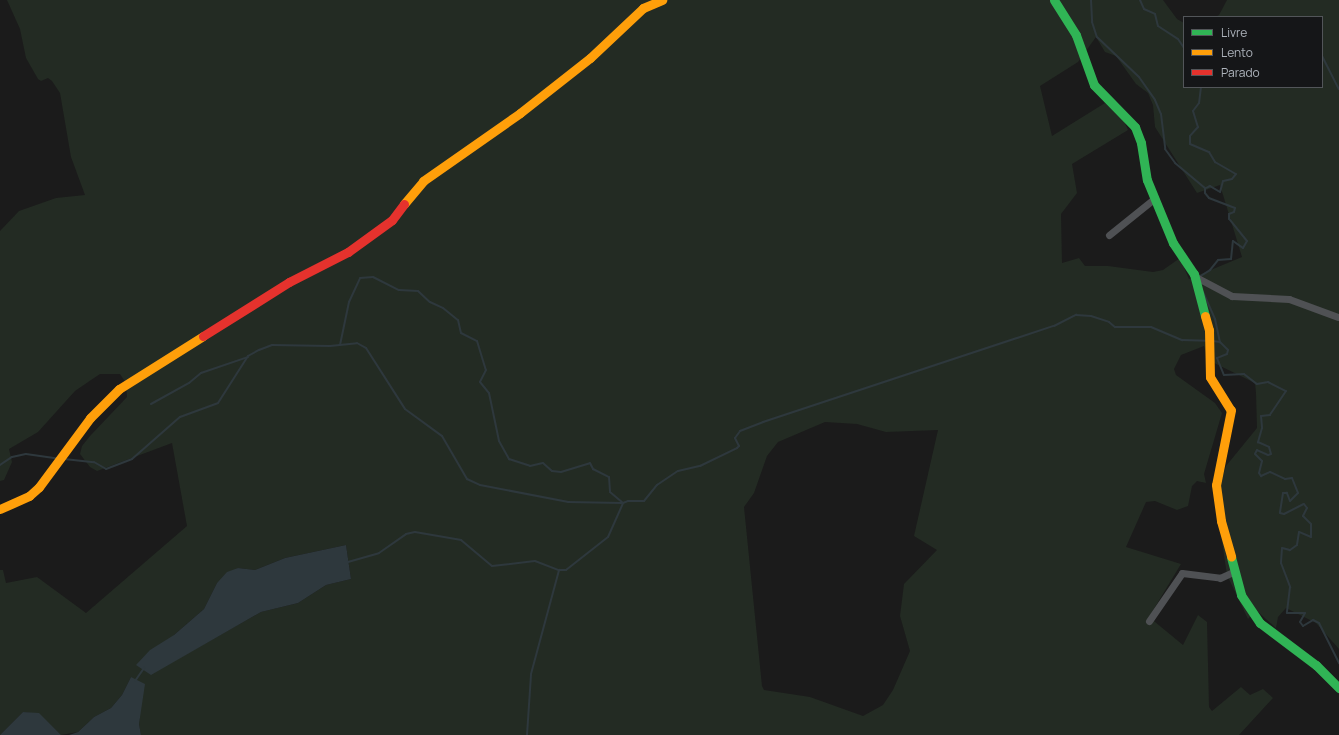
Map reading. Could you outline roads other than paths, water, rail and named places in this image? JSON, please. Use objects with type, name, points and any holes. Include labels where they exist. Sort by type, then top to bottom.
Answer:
[{"type":"street","points":[[0,509],[29,496],[39,487],[90,418],[119,388],[289,282],[348,252],[392,220],[423,181],[520,113],[590,58],[643,8],[662,0]]},
{"type":"street","points":[[1054,0],[1076,35],[1094,85],[1135,127],[1141,143],[1147,180],[1173,243],[1188,263],[1194,276],[1208,330],[1210,377],[1231,410],[1230,421],[1217,473],[1216,485],[1221,521],[1233,572],[1245,605],[1260,623],[1316,665],[1339,688]]},
{"type":"street","points":[[1109,235],[1155,198]]},
{"type":"street","points":[[1194,276],[1232,296],[1289,299],[1338,317]]},
{"type":"street","points":[[1149,621],[1182,573],[1220,578],[1233,572]]},
{"type":"waterway","points":[[1091,0],[1092,22],[1097,37],[1139,77],[1155,100],[1161,114],[1165,149],[1175,163],[1205,188]]},
{"type":"waterway","points":[[1140,0],[1144,9],[1155,14],[1158,26],[1178,39],[1183,46]]},
{"type":"waterway","points":[[1323,58],[1339,89]]},
{"type":"waterway","points":[[1201,88],[1199,103],[1193,111],[1198,127],[1190,136],[1190,144],[1209,152],[1215,162],[1236,174],[1232,179],[1223,181],[1220,192],[1210,186],[1206,188]]},
{"type":"waterway","points":[[1199,277],[1210,270],[1218,260],[1231,259],[1233,241],[1243,248],[1247,241],[1229,219],[1229,214],[1234,212],[1235,208],[1209,198],[1205,193],[1205,188]]},
{"type":"waterway","points":[[340,345],[349,302],[360,278],[373,277],[399,290],[418,291],[430,302],[443,308],[458,320],[461,333],[477,341],[486,370],[480,382],[489,393],[499,441],[509,459],[530,466],[543,463],[552,471],[561,472],[590,463],[593,469],[609,477],[610,492],[623,503]]},
{"type":"waterway","points":[[1203,292],[1215,319],[1220,342],[1228,350],[1227,354],[1217,358],[1224,375],[1244,374],[1257,384],[1268,382],[1286,391],[1270,415],[1261,416],[1262,428],[1258,442],[1269,447],[1271,454],[1268,455],[1257,450],[1255,454],[1262,461],[1259,473],[1261,476],[1270,472],[1285,479],[1292,478],[1298,493],[1290,501],[1287,493],[1283,493],[1280,513],[1284,514],[1304,504],[1307,508],[1303,516],[1311,524],[1311,537],[1299,532],[1297,545],[1290,550],[1282,548],[1281,563],[1290,587],[1287,613],[1305,613],[1300,622],[1303,626],[1313,620],[1319,623],[1339,663]]},
{"type":"waterway","points":[[348,562],[379,553],[406,534],[415,532],[461,540],[492,566],[535,561],[559,570],[566,570],[608,537],[623,503],[628,501],[644,501],[657,485],[678,471],[700,466],[737,448],[739,446],[735,438],[740,431],[763,422],[1054,326],[1076,315],[1091,316],[1109,322],[1115,327],[1151,327],[1182,340],[1207,341]]},
{"type":"waterway","points":[[1213,341],[1220,342]]},
{"type":"waterway","points":[[64,459],[94,462],[106,469],[132,459],[180,417],[218,403],[248,356],[259,350],[272,345],[330,346],[357,343],[366,348],[405,409],[442,436],[467,479],[480,485],[568,502],[622,503]]},
{"type":"waterway","points":[[151,404],[189,383],[201,373],[248,357]]},
{"type":"waterway","points":[[0,465],[12,457],[26,454],[56,458]]},
{"type":"waterway","points":[[527,735],[531,674],[559,570]]},
{"type":"waterway","points":[[135,681],[144,668]]}]
